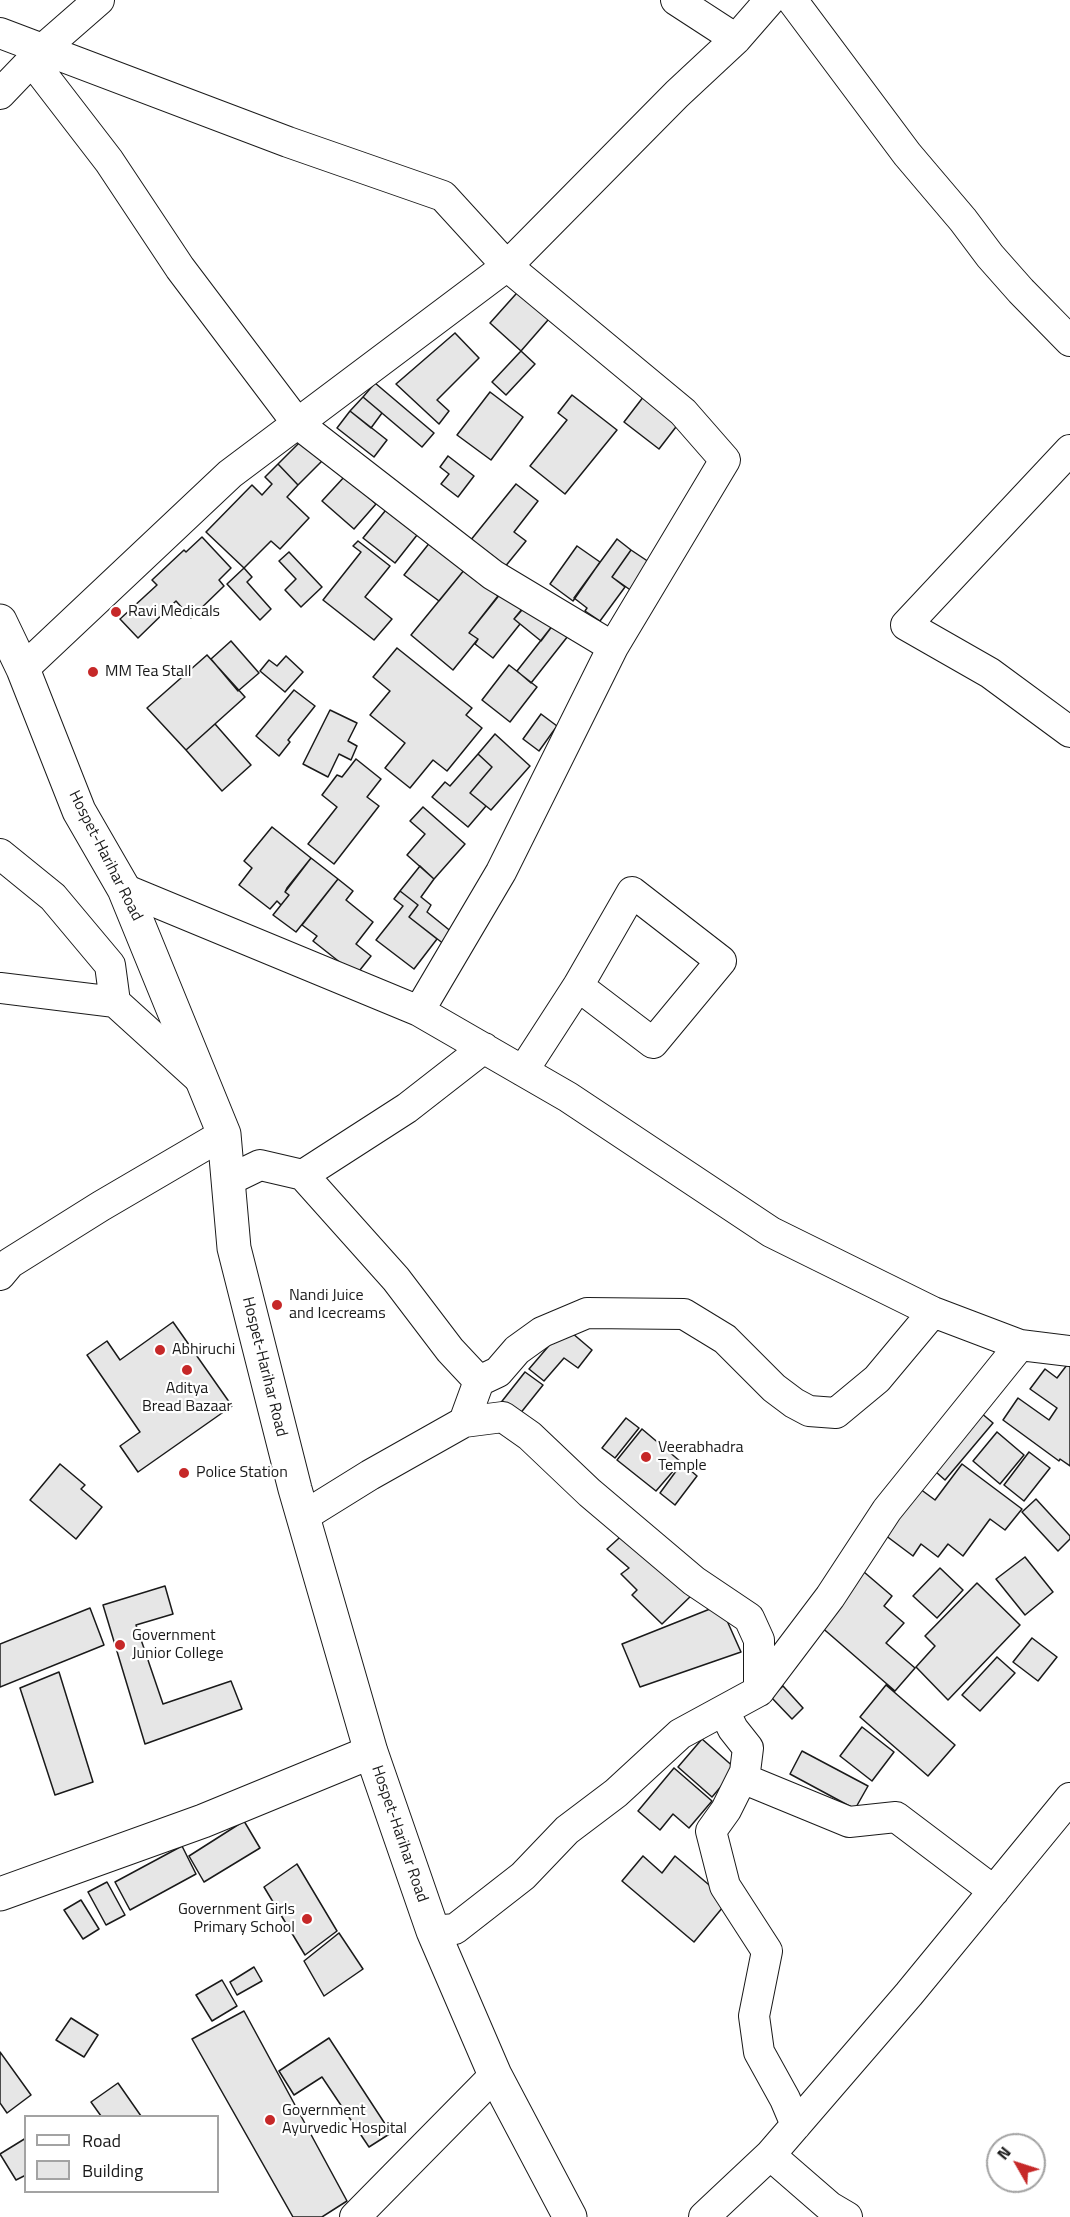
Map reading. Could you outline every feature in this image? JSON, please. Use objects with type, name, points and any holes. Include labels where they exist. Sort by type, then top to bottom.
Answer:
[{"type":"main road","name":"Hospet-Harihar Road","points":[[0,621],[23,669],[79,811],[124,889],[224,1134],[234,1248],[303,1520],[371,1752],[433,1931],[495,2075],[570,2217]]},
{"type":"main road","points":[[0,1894],[203,1821],[371,1752]]},
{"type":"street","points":[[0,94],[38,55],[99,0]]},
{"type":"street","points":[[676,0],[736,39]]},
{"type":"street","points":[[23,669],[230,474],[507,266],[677,94],[736,39],[770,0]]},
{"type":"street","points":[[792,0],[907,154],[990,256],[1070,340]]},
{"type":"street","points":[[0,33],[38,55],[443,196],[507,266],[683,412],[725,460],[613,647],[501,872],[419,1011]]},
{"type":"street","points":[[38,55],[180,268],[297,423],[493,575],[613,647]]},
{"type":"street","points":[[1070,450],[906,625],[990,673],[1070,732]]},
{"type":"street","points":[[0,854],[53,897],[110,964],[115,1002]]},
{"type":"street","points":[[124,889],[419,1011],[568,1097],[771,1232],[933,1312],[1020,1345],[1070,1351]]},
{"type":"street","points":[[523,1071],[578,986],[632,892],[721,962],[653,1043],[578,986]]},
{"type":"street","points":[[0,988],[115,1002],[202,1081]]},
{"type":"street","points":[[303,1175],[407,1108],[484,1048]]},
{"type":"street","points":[[0,1275],[10,1263],[91,1212],[224,1134]]},
{"type":"street","points":[[227,1181],[260,1165],[303,1175],[396,1279],[450,1350],[479,1381]]},
{"type":"street","points":[[464,1422],[479,1381],[498,1372],[518,1350],[542,1332],[587,1313],[684,1314],[724,1339],[774,1388],[794,1403],[809,1411],[836,1413],[877,1379],[933,1312]]},
{"type":"street","points":[[433,1931],[455,1929],[523,1876],[567,1830],[615,1793],[680,1734],[759,1691],[830,1597],[887,1510],[1020,1345]]},
{"type":"street","points":[[303,1520],[312,1511],[370,1475],[464,1422],[503,1417],[530,1436],[590,1493],[694,1581],[749,1618],[759,1640],[759,1691]]},
{"type":"street","points":[[724,1711],[733,1729],[748,1748],[745,1772],[726,1810],[711,1831],[725,1886],[767,1951],[754,2016],[759,2052],[796,2124]]},
{"type":"street","points":[[742,1778],[849,1822],[896,1817],[994,1891]]},
{"type":"street","points":[[704,2217],[770,2155],[909,1994],[1070,1798]]},
{"type":"street","points":[[355,2217],[495,2075]]},
{"type":"street","points":[[770,2155],[830,2207],[847,2217]]},
{"type":"building","points":[[524,285],[555,312],[521,351],[490,323]]},
{"type":"building","points":[[455,333],[479,358],[437,400],[449,411],[439,424],[396,384]]},
{"type":"building","points":[[521,351],[535,364],[506,395],[492,382]]},
{"type":"building","points":[[375,383],[434,433],[422,447],[363,397]]},
{"type":"building","points":[[490,392],[523,417],[491,460],[457,435]]},
{"type":"building","points":[[572,395],[617,430],[565,494],[530,466],[567,420],[558,413]]},
{"type":"building","points":[[644,396],[679,423],[659,449],[624,422]]},
{"type":"building","points":[[363,397],[382,413],[371,428],[350,411]]},
{"type":"building","points":[[350,411],[387,440],[374,457],[337,428]]},
{"type":"building","points":[[305,437],[325,458],[298,485],[278,464]]},
{"type":"building","points":[[448,456],[474,476],[458,497],[441,484],[449,474],[440,467]]},
{"type":"building","points":[[278,464],[298,485],[287,497],[309,518],[280,549],[271,541],[244,568],[206,532],[252,485],[262,495],[272,484],[265,477]]},
{"type":"building","points":[[345,476],[376,504],[354,529],[322,501]]},
{"type":"building","points":[[516,484],[538,501],[514,532],[526,541],[504,568],[470,541]]},
{"type":"building","points":[[390,505],[421,530],[395,563],[363,538]]},
{"type":"building","points":[[202,537],[231,568],[219,580],[224,586],[191,618],[176,601],[138,638],[120,619],[157,585],[152,580],[184,550],[186,552]]},
{"type":"building","points":[[617,539],[631,550],[612,577],[625,587],[600,621],[585,611],[587,608],[574,598]]},
{"type":"building","points":[[358,541],[390,566],[365,597],[392,619],[374,640],[323,600],[361,552],[353,546]]},
{"type":"building","points":[[431,541],[465,569],[439,601],[404,575]]},
{"type":"building","points":[[577,546],[600,562],[573,601],[550,584]]},
{"type":"building","points":[[631,550],[655,566],[636,594],[612,577]]},
{"type":"building","points":[[289,552],[322,587],[301,607],[285,590],[296,579],[279,561]]},
{"type":"building","points":[[244,568],[252,577],[247,582],[271,609],[260,620],[227,584]]},
{"type":"building","points":[[465,569],[498,596],[469,633],[478,639],[453,670],[411,635]]},
{"type":"building","points":[[501,593],[522,610],[514,619],[520,624],[493,658],[475,644],[478,639],[469,633]]},
{"type":"building","points":[[527,603],[553,625],[541,641],[514,619]]},
{"type":"building","points":[[553,625],[568,636],[531,683],[517,671]]},
{"type":"building","points":[[231,641],[259,673],[238,691],[211,659]]},
{"type":"building","points":[[397,648],[472,708],[466,715],[482,728],[447,771],[433,760],[410,788],[385,768],[405,743],[370,715],[390,691],[373,677]]},
{"type":"building","points":[[207,655],[245,697],[186,750],[147,708]]},
{"type":"building","points":[[286,656],[303,672],[285,692],[260,671],[269,660],[277,666]]},
{"type":"building","points":[[509,665],[537,687],[510,722],[482,700]]},
{"type":"building","points":[[294,690],[315,706],[288,740],[290,742],[279,756],[256,736]]},
{"type":"building","points":[[330,710],[357,723],[348,741],[357,746],[351,760],[339,754],[328,777],[303,764]]},
{"type":"building","points":[[541,714],[557,726],[539,751],[523,739]]},
{"type":"building","points":[[215,724],[251,765],[222,791],[186,750]]},
{"type":"building","points":[[495,734],[530,766],[491,810],[470,793],[492,767],[478,754]]},
{"type":"building","points":[[478,754],[492,767],[470,793],[486,806],[468,827],[432,797],[445,782],[450,786]]},
{"type":"building","points":[[356,759],[381,779],[367,797],[379,806],[334,864],[308,844],[337,807],[322,795],[337,775],[342,777]]},
{"type":"building","points":[[423,807],[465,844],[434,879],[407,855],[425,834],[410,821]]},
{"type":"building","points":[[272,827],[311,858],[285,892],[289,895],[281,905],[277,901],[270,909],[239,885],[252,868],[244,861]]},
{"type":"building","points":[[311,858],[338,879],[296,932],[273,915],[289,895],[285,892],[287,888]]},
{"type":"building","points":[[420,866],[434,879],[421,897],[431,905],[427,912],[458,937],[449,948],[409,917],[418,905],[400,891]]},
{"type":"building","points":[[338,879],[353,891],[346,900],[373,922],[356,944],[371,956],[356,975],[313,941],[317,936],[302,925]]},
{"type":"building","points":[[400,891],[418,905],[409,917],[437,939],[414,969],[376,940],[403,906],[394,899]]},
{"type":"building","points":[[173,1322],[232,1406],[138,1472],[120,1446],[140,1432],[87,1355],[107,1341],[120,1360]]},
{"type":"building","points":[[565,1327],[592,1350],[578,1368],[564,1358],[544,1381],[529,1369]]},
{"type":"building","points":[[1070,1361],[1070,1466],[1060,1459],[1059,1461],[1003,1420],[1018,1398],[1049,1420],[1057,1408],[1030,1389],[1045,1369],[1057,1378]]},
{"type":"building","points":[[525,1372],[543,1385],[515,1420],[499,1405]]},
{"type":"building","points":[[974,1407],[993,1423],[945,1480],[927,1464]]},
{"type":"building","points":[[626,1418],[639,1428],[615,1458],[602,1448]]},
{"type":"building","points":[[642,1429],[681,1462],[656,1491],[617,1460]]},
{"type":"building","points":[[997,1432],[1024,1455],[1000,1484],[973,1461]]},
{"type":"building","points":[[1029,1452],[1050,1468],[1024,1501],[1004,1485]]},
{"type":"building","points":[[682,1463],[697,1476],[675,1505],[660,1493]]},
{"type":"building","points":[[60,1464],[85,1485],[81,1489],[102,1507],[76,1539],[30,1500]]},
{"type":"building","points":[[962,1464],[1022,1509],[1005,1530],[990,1519],[963,1556],[948,1544],[938,1557],[921,1544],[913,1556],[877,1529],[912,1483],[935,1500]]},
{"type":"building","points":[[1036,1499],[1070,1536],[1070,1539],[1058,1551],[1022,1512]]},
{"type":"building","points":[[629,1529],[695,1592],[662,1624],[632,1595],[637,1590],[621,1574],[629,1568],[607,1549]]},
{"type":"building","points":[[1025,1557],[1053,1592],[1025,1615],[996,1579]]},
{"type":"building","points":[[940,1568],[963,1590],[937,1618],[913,1596]]},
{"type":"building","points":[[864,1572],[892,1596],[884,1606],[904,1623],[886,1643],[915,1668],[895,1691],[819,1625]]},
{"type":"building","points":[[977,1583],[1020,1625],[948,1700],[916,1667],[935,1646],[925,1636]]},
{"type":"building","points":[[165,1586],[173,1614],[136,1625],[163,1704],[231,1681],[242,1709],[145,1744],[103,1605]]},
{"type":"building","points":[[720,1605],[741,1652],[640,1687],[622,1644]]},
{"type":"building","points":[[90,1608],[104,1645],[0,1687],[0,1644]]},
{"type":"building","points":[[1032,1638],[1057,1657],[1038,1681],[1013,1662]]},
{"type":"building","points":[[997,1657],[1015,1673],[980,1711],[962,1695]]},
{"type":"building","points":[[59,1672],[93,1782],[55,1795],[20,1688]]},
{"type":"building","points":[[886,1685],[955,1745],[928,1776],[860,1717]]},
{"type":"building","points":[[783,1686],[803,1708],[792,1719],[771,1697]]},
{"type":"building","points":[[862,1727],[894,1752],[872,1781],[840,1756]]},
{"type":"building","points":[[702,1739],[736,1769],[712,1797],[678,1767]]},
{"type":"building","points":[[802,1751],[868,1786],[855,1809],[790,1774]]},
{"type":"building","points":[[674,1768],[712,1801],[689,1828],[673,1814],[660,1830],[638,1811]]},
{"type":"building","points":[[244,1821],[260,1848],[204,1882],[189,1856]]},
{"type":"building","points":[[182,1846],[196,1874],[130,1910],[115,1882]]},
{"type":"building","points":[[643,1856],[662,1873],[675,1856],[728,1901],[694,1942],[622,1881]]},
{"type":"building","name":"Government Girls Primary School","points":[[297,1864],[337,1931],[305,1955],[264,1887]]},
{"type":"building","points":[[107,1882],[125,1915],[106,1925],[88,1892]]},
{"type":"building","points":[[81,1900],[99,1929],[83,1939],[64,1910]]},
{"type":"building","points":[[339,1933],[363,1969],[324,1996],[304,1961]]},
{"type":"building","points":[[254,1967],[262,1981],[237,1995],[230,1982]]},
{"type":"building","points":[[222,1980],[237,2006],[212,2021],[196,1995]]},
{"type":"building","name":"Government Ayurvedic Hospital","points":[[244,2011],[347,2201],[322,2217],[293,2217],[192,2039]]},
{"type":"building","points":[[71,2018],[98,2035],[84,2057],[56,2040]]},
{"type":"building","points":[[329,2038],[391,2133],[369,2147],[322,2077],[294,2095],[279,2071]]},
{"type":"building","points":[[0,2052],[31,2095],[7,2113],[0,2103]]},
{"type":"building","points":[[118,2083],[140,2115],[100,2115],[91,2102]]},
{"type":"building","points":[[24,2139],[24,2176],[16,2180],[0,2154]]},
{"type":"place","name":"Ravi Medicals","points":[[116,612]]},
{"type":"place","name":"MM Tea Stall","points":[[93,672]]},
{"type":"place","name":"Nandi Juice and Icecreams","points":[[277,1305]]},
{"type":"place","name":"Abhiruchi","points":[[160,1350]]},
{"type":"place","name":"Aditya Bread Bazaar","points":[[187,1370]]},
{"type":"place","name":"Veerabhadra Temple","points":[[646,1457]]},
{"type":"place","name":"Police Station","points":[[184,1473]]},
{"type":"place","name":"Government Junior College","points":[[120,1645]]},
{"type":"place","name":"Government Girls Primary School","points":[[307,1919]]},
{"type":"place","name":"Government Ayurvedic Hospital","points":[[270,2120]]}]
